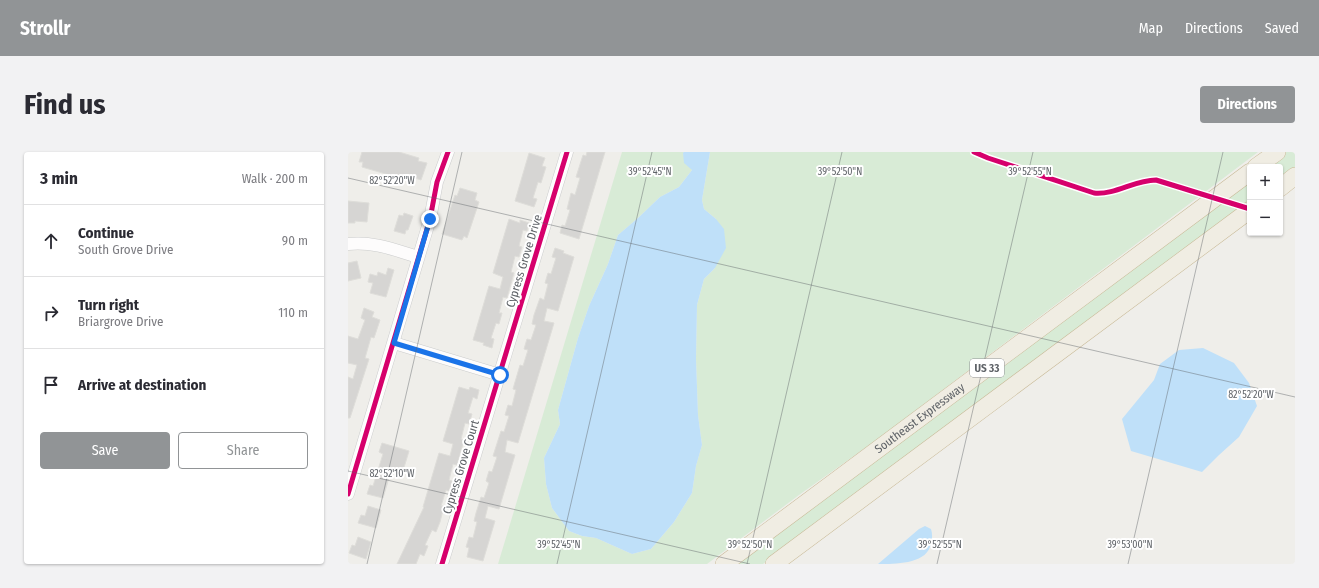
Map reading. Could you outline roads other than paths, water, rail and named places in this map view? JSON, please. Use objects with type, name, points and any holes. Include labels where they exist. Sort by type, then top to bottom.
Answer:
[{"type":"highway","points":[[1260,164],[1276,152]]},
{"type":"highway","name":"Southeast Expressway","points":[[724,564],[1247,174]]},
{"type":"highway","points":[[1283,186],[1295,176]]},
{"type":"highway","name":"US 33","points":[[774,564],[1247,212]]},
{"type":"street","points":[[348,494],[430,219],[437,182],[448,152]]},
{"type":"street","name":"Cypress Grove Drive","points":[[500,375],[567,152]]},
{"type":"street","points":[[348,244],[375,244],[418,257]]},
{"type":"street","points":[[394,343],[500,375]]},
{"type":"street","name":"Cypress Grove Court","points":[[442,564],[500,375]]},
{"type":"water","points":[[684,152],[710,152],[702,200],[704,209],[716,219],[724,229],[726,248],[715,268],[704,279],[697,305],[696,359],[698,415],[702,445],[696,466],[692,493],[674,522],[651,549],[632,554],[596,538],[582,536],[569,531],[552,508],[546,484],[544,458],[560,424],[558,410],[578,338],[589,306],[608,264],[618,235],[660,197],[679,187],[692,170],[684,163]]},
{"type":"water","points":[[1203,348],[1234,363],[1249,383],[1257,406],[1239,437],[1202,472],[1131,451],[1122,419],[1154,380],[1160,364],[1179,350]]},
{"type":"water","points":[[925,526],[931,529],[932,534],[930,547],[927,553],[922,557],[908,562],[878,564],[919,529]]}]
